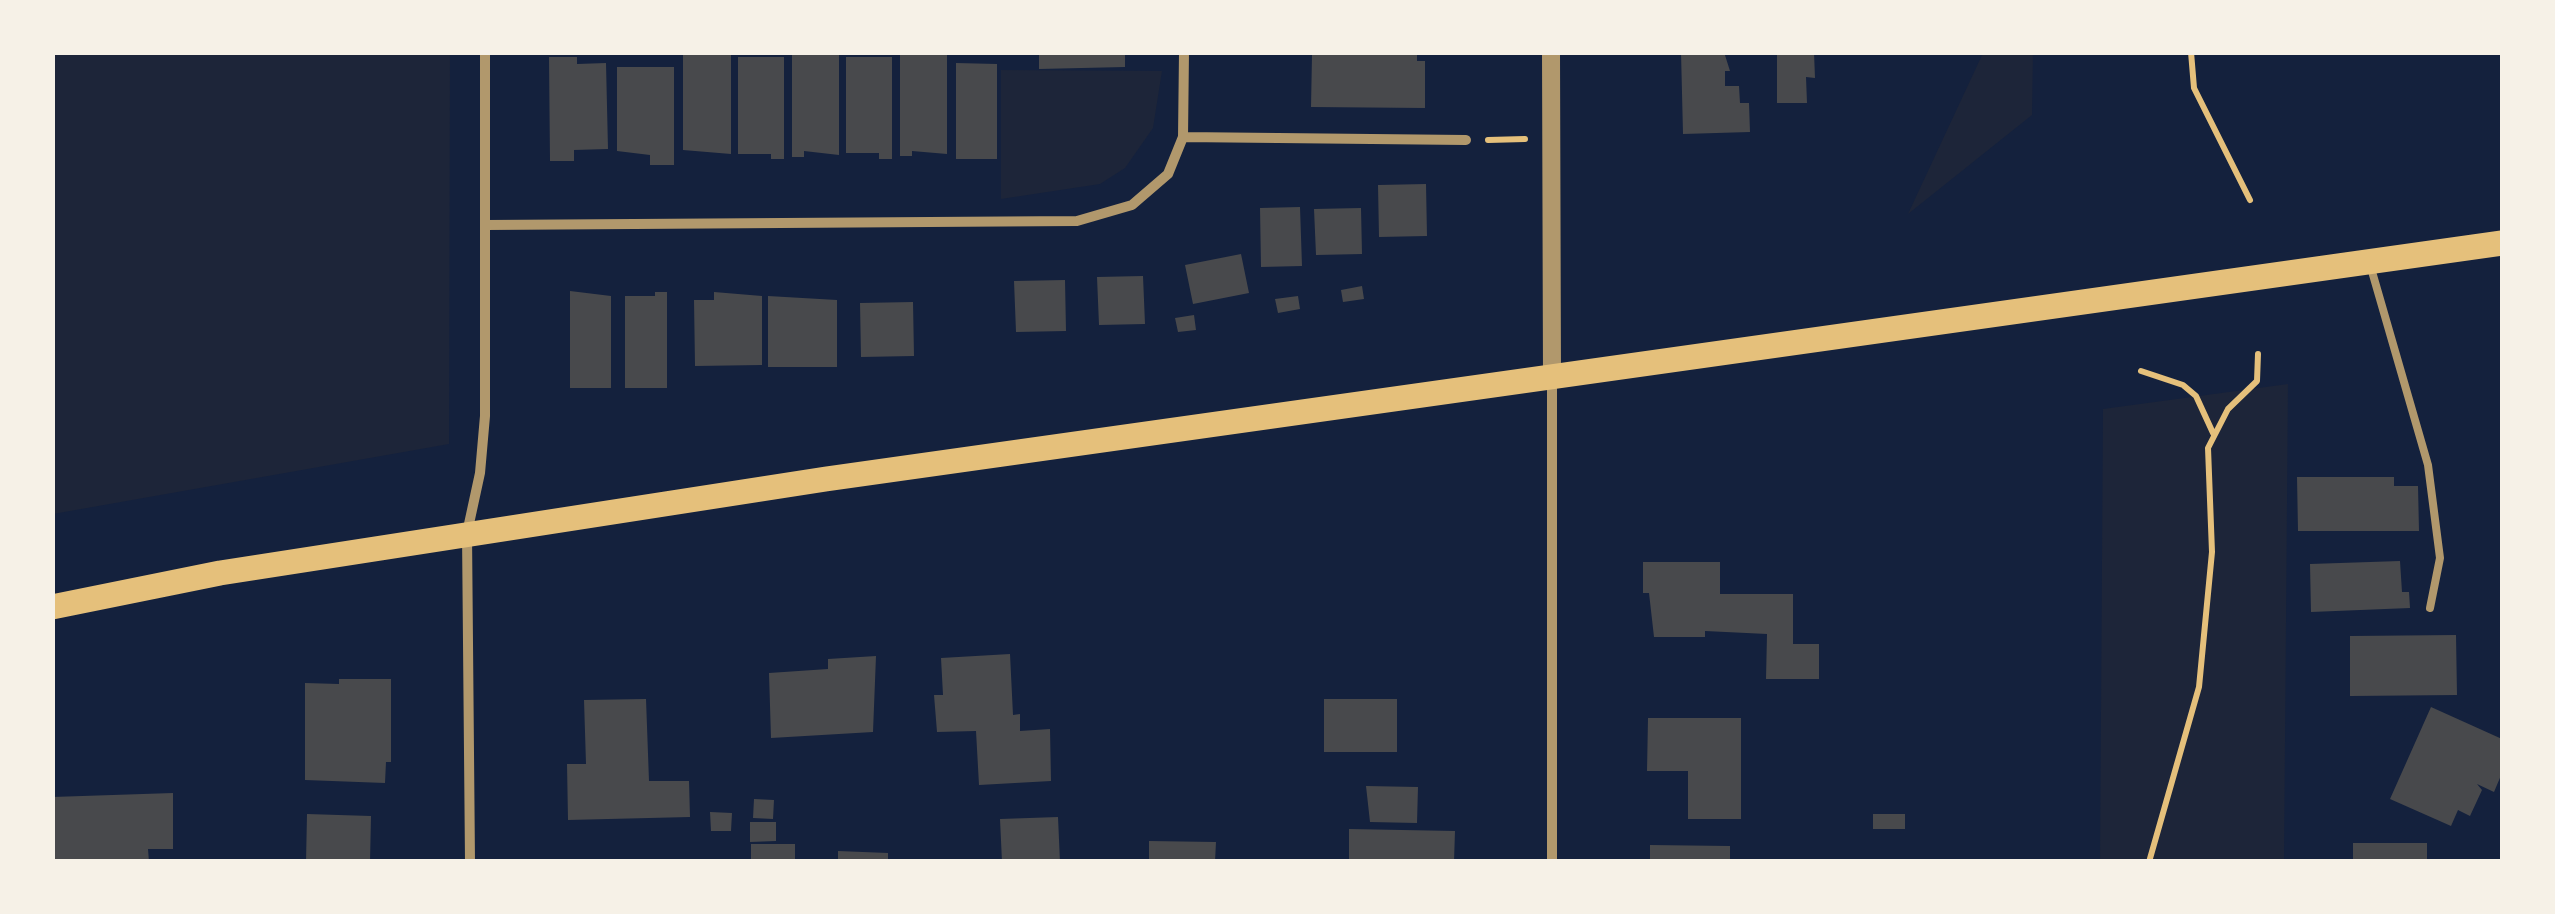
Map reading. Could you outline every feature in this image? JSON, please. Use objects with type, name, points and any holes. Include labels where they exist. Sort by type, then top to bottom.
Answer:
[{"type":"main road","points":[[52,607],[220,573],[467,532],[2502,243]]},
{"type":"street","points":[[470,862],[467,532],[480,473],[484,416],[484,52]]},
{"type":"street","points":[[486,225],[1077,221],[1132,205],[1151,193],[1168,174],[1183,137],[1184,52]]},
{"type":"street","points":[[1551,52],[1552,862]]},
{"type":"street","points":[[1183,137],[1466,140]]},
{"type":"lane","points":[[2369,262],[2428,465],[2440,558],[2430,608]]},
{"type":"path","points":[[2191,52],[2194,88],[2250,200]]},
{"type":"path","points":[[1466,140],[1552,139]]},
{"type":"path","points":[[2149,862],[2199,686],[2212,552],[2206,466],[2213,434],[2228,410],[2258,381],[2258,354]]},
{"type":"path","points":[[2141,371],[2184,385],[2196,396],[2213,434]]},
{"type":"shaded area","points":[[53,52],[450,53],[449,444],[53,514]]},
{"type":"shaded area","points":[[1983,53],[2033,53],[2032,115],[1908,214]]},
{"type":"shaded area","points":[[1001,70],[1162,71],[1153,128],[1125,168],[1100,184],[1001,199]]},
{"type":"shaded area","points":[[2288,384],[2284,861],[2100,862],[2103,409]]},
{"type":"building","points":[[683,52],[731,52],[731,154],[683,150]]},
{"type":"building","points":[[792,52],[839,52],[839,155],[804,151],[804,157],[792,157]]},
{"type":"building","points":[[900,52],[947,52],[947,154],[912,151],[912,156],[900,156]]},
{"type":"building","points":[[1039,52],[1125,52],[1125,67],[1039,69]]},
{"type":"building","points":[[1417,52],[1417,61],[1425,61],[1425,108],[1311,107],[1312,55]]},
{"type":"building","points":[[1681,52],[1724,52],[1730,71],[1725,71],[1725,86],[1739,86],[1740,103],[1749,103],[1750,132],[1683,134]]},
{"type":"building","points":[[1777,52],[1814,52],[1815,78],[1806,77],[1807,103],[1777,103]]},
{"type":"building","points":[[549,57],[577,57],[577,64],[606,63],[608,149],[574,150],[574,161],[550,161]]},
{"type":"building","points":[[738,57],[784,57],[784,159],[771,159],[771,154],[738,154]]},
{"type":"building","points":[[846,57],[892,57],[892,159],[879,159],[879,153],[846,153]]},
{"type":"building","points":[[956,63],[997,64],[997,159],[956,159]]},
{"type":"building","points":[[617,67],[674,67],[674,165],[650,165],[650,155],[617,151]]},
{"type":"building","points":[[1426,184],[1427,236],[1379,237],[1378,185]]},
{"type":"building","points":[[1300,207],[1302,266],[1261,267],[1260,208]]},
{"type":"building","points":[[1361,208],[1362,254],[1316,255],[1314,209]]},
{"type":"building","points":[[1241,254],[1249,293],[1193,304],[1185,265]]},
{"type":"building","points":[[1143,276],[1145,324],[1099,325],[1097,277]]},
{"type":"building","points":[[1065,280],[1066,331],[1016,332],[1014,281]]},
{"type":"building","points":[[1362,286],[1364,299],[1343,302],[1341,290]]},
{"type":"building","points":[[570,291],[611,296],[611,388],[570,388]]},
{"type":"building","points":[[655,292],[667,292],[667,388],[625,388],[625,296],[655,296]]},
{"type":"building","points":[[714,292],[762,296],[762,365],[695,366],[694,300],[714,300]]},
{"type":"building","points":[[768,296],[837,300],[837,367],[768,367]]},
{"type":"building","points":[[1298,296],[1300,309],[1278,313],[1275,299]]},
{"type":"building","points":[[913,302],[914,356],[861,357],[860,303]]},
{"type":"building","points":[[1194,315],[1196,330],[1178,332],[1175,318]]},
{"type":"building","points":[[2297,477],[2394,477],[2394,486],[2418,486],[2419,531],[2298,531]]},
{"type":"building","points":[[2400,561],[2402,592],[2409,592],[2410,608],[2311,612],[2310,564]]},
{"type":"building","points":[[1643,562],[1720,562],[1720,594],[1793,594],[1793,644],[1819,644],[1819,679],[1766,679],[1767,634],[1705,631],[1705,637],[1654,637],[1649,593],[1643,593]]},
{"type":"building","points":[[2456,635],[2457,695],[2350,696],[2350,636]]},
{"type":"building","points":[[1010,654],[1013,715],[1020,714],[1020,731],[1050,729],[1051,781],[979,785],[976,731],[937,732],[934,695],[943,695],[941,658]]},
{"type":"building","points":[[876,656],[873,732],[771,738],[769,673],[828,669],[828,659]]},
{"type":"building","points":[[339,679],[391,679],[391,762],[386,762],[385,783],[305,780],[305,683],[339,684]]},
{"type":"building","points":[[646,699],[649,781],[689,781],[690,817],[568,820],[567,764],[586,764],[584,700]]},
{"type":"building","points":[[1324,699],[1397,699],[1397,752],[1324,752]]},
{"type":"building","points":[[2431,707],[2502,739],[2502,773],[2494,792],[2477,784],[2482,790],[2470,816],[2458,810],[2451,826],[2390,799]]},
{"type":"building","points":[[1648,718],[1741,718],[1741,819],[1688,819],[1688,771],[1647,771]]},
{"type":"building","points":[[1366,786],[1418,787],[1417,823],[1370,822]]},
{"type":"building","points":[[173,793],[173,849],[148,849],[149,862],[52,862],[52,797]]},
{"type":"building","points":[[754,799],[774,800],[773,819],[753,818]]},
{"type":"building","points":[[710,812],[732,813],[731,831],[711,831]]},
{"type":"building","points":[[307,814],[371,816],[370,862],[306,862]]},
{"type":"building","points":[[1873,814],[1905,814],[1905,829],[1873,829]]},
{"type":"building","points":[[1058,817],[1060,862],[1002,862],[1000,819]]},
{"type":"building","points":[[750,822],[776,822],[776,841],[750,842]]},
{"type":"building","points":[[1349,829],[1455,831],[1454,862],[1349,862]]},
{"type":"building","points":[[1149,841],[1216,842],[1215,862],[1149,862]]},
{"type":"building","points":[[2353,843],[2427,843],[2427,862],[2353,862]]},
{"type":"building","points":[[751,844],[795,844],[795,862],[751,862]]},
{"type":"building","points":[[1650,845],[1730,846],[1730,862],[1650,862]]},
{"type":"building","points":[[838,851],[888,853],[888,862],[838,862]]}]
